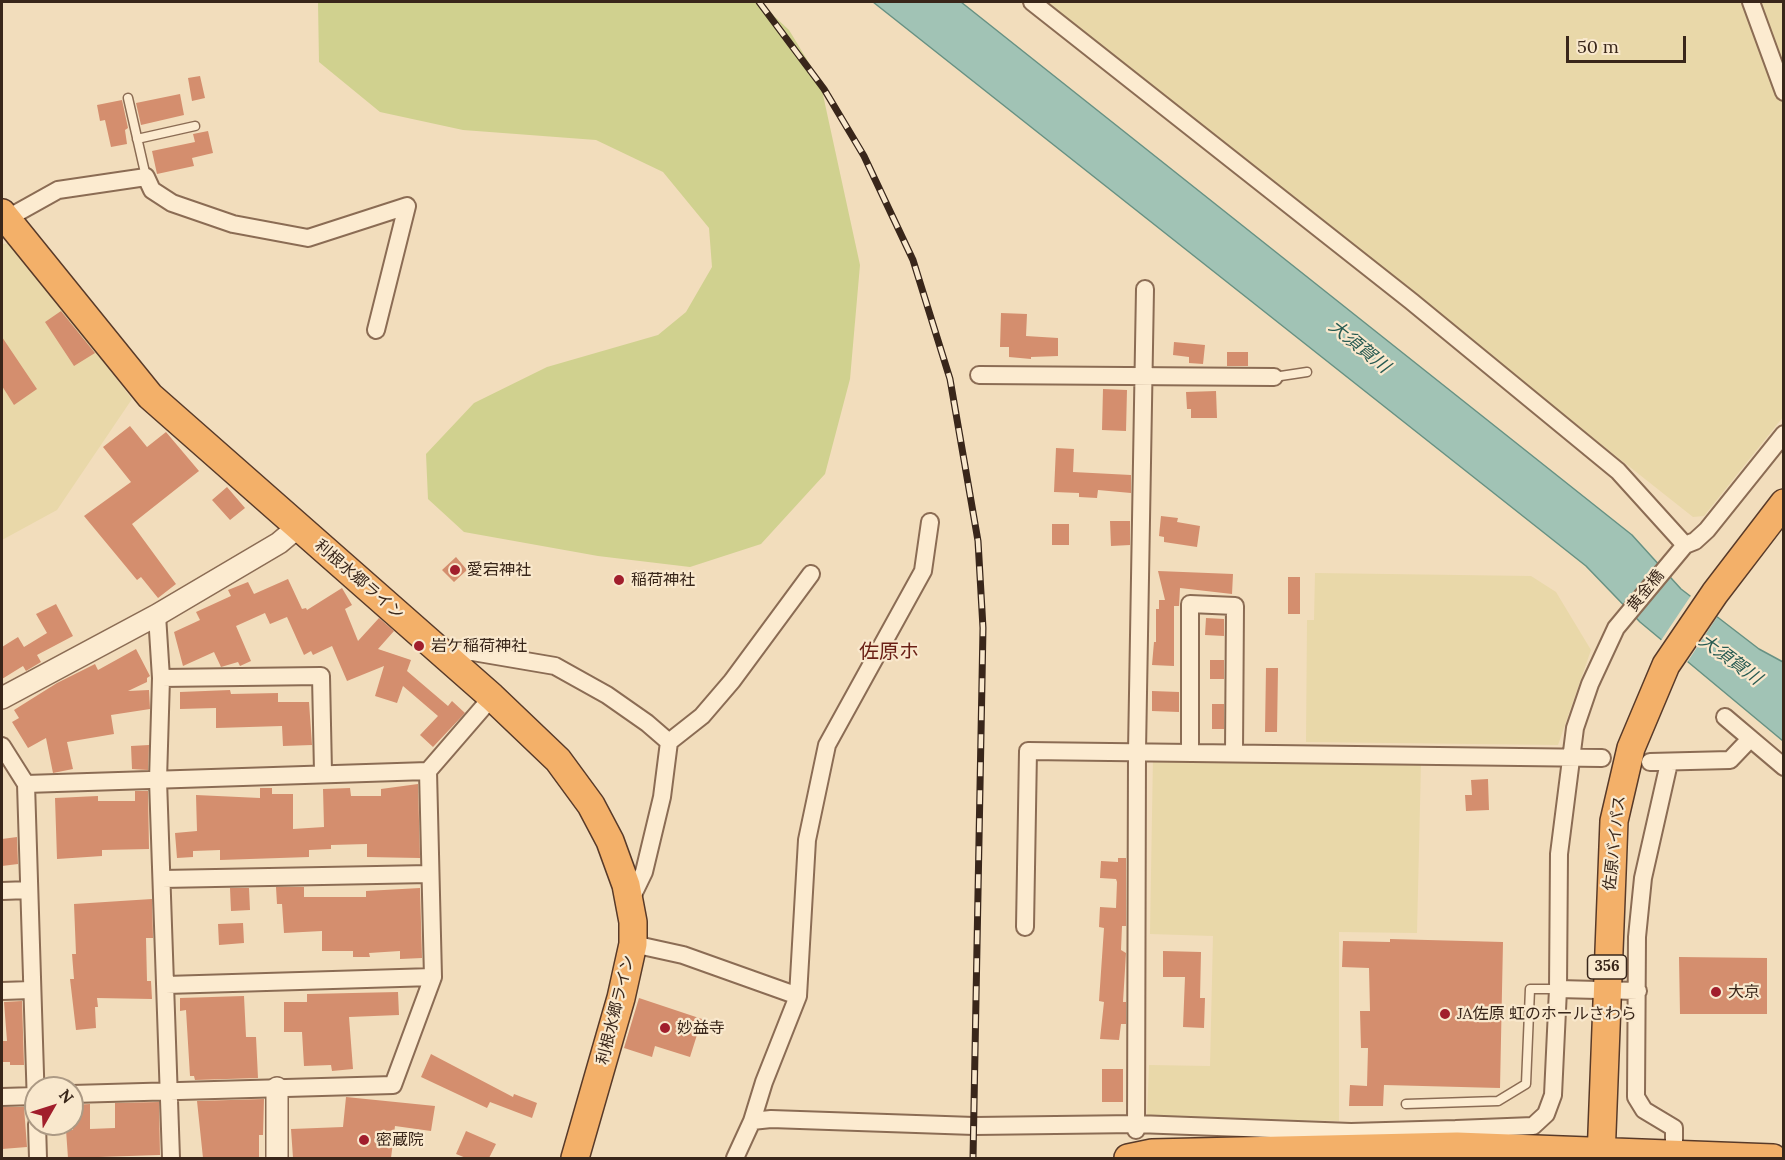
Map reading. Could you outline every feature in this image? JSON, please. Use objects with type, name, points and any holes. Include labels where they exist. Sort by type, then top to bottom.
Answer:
[{"type":"highway","name":"利根水郷ライン","points":[[4,216],[150,396],[492,697],[558,760],[578,785],[610,841],[630,902],[633,944],[621,998],[575,1158]]},
{"type":"highway","name":"佐原バイパス","points":[[1601,1155],[1610,884],[1616,803],[1631,748],[1666,665],[1715,593],[1784,503]]},
{"type":"highway","points":[[1128,1158],[1152,1153],[1456,1138],[1601,1155],[1674,1154],[1773,1158]]},
{"type":"street","points":[[1032,2],[1411,301],[1609,464],[1680,550]]},
{"type":"street","points":[[1751,2],[1784,92]]},
{"type":"street","points":[[4,216],[58,190],[146,177],[152,190],[172,203],[233,224],[308,238],[406,206],[376,330]]},
{"type":"street","points":[[1136,1127],[1137,751],[1145,289]]},
{"type":"street","points":[[979,375],[1274,376]]},
{"type":"street","name":"黄金橋","points":[[752,1120],[1351,1132],[1456,1138],[1533,1126],[1546,1114],[1553,1095],[1558,989],[1559,854],[1575,728],[1590,684],[1616,628],[1680,550],[1707,530],[1784,434]]},
{"type":"street","points":[[735,1158],[752,1120],[764,1082],[798,996],[807,840],[827,745],[922,571],[930,522]]},
{"type":"street","points":[[2,698],[156,615],[279,543],[297,527]]},
{"type":"street","points":[[630,902],[644,872],[662,797],[669,742],[702,716],[717,699],[811,574]]},
{"type":"street","points":[[1190,752],[1190,604],[1235,606],[1234,752]]},
{"type":"street","points":[[156,615],[160,678],[158,780],[171,1158]]},
{"type":"street","points":[[444,655],[473,652],[555,666],[607,695],[647,723],[669,742]]},
{"type":"street","points":[[160,678],[321,676],[323,772]]},
{"type":"street","points":[[84,1094],[393,1085],[433,977],[428,771],[492,697]]},
{"type":"street","points":[[1725,717],[1784,767]]},
{"type":"street","points":[[1650,762],[1730,760],[1750,739]]},
{"type":"street","points":[[2,746],[26,784],[35,1076]]},
{"type":"street","points":[[1025,927],[1028,751],[1602,758]]},
{"type":"street","points":[[1670,763],[1643,878],[1637,937],[1636,1097],[1644,1110],[1674,1128],[1674,1154]]},
{"type":"street","points":[[26,784],[323,772],[428,771]]},
{"type":"street","points":[[162,879],[430,874]]},
{"type":"street","points":[[2,891],[29,890]]},
{"type":"street","points":[[633,944],[683,955],[798,996]]},
{"type":"street","points":[[166,985],[433,977]]},
{"type":"street","points":[[1558,989],[1638,991]]},
{"type":"street","points":[[2,991],[31,990]]},
{"type":"street","points":[[277,1088],[277,1158]]},
{"type":"street","points":[[2,1097],[24,1096]]},
{"type":"street","points":[[37,1136],[38,1158]]},
{"type":"lane","points":[[128,98],[146,177]]},
{"type":"lane","points":[[137,139],[195,126]]},
{"type":"lane","points":[[1274,376],[1307,372]]},
{"type":"lane","points":[[1406,1104],[1498,1101],[1526,1084],[1530,989],[1558,989]]},
{"type":"shaded area","points":[[1042,2],[1783,2],[1783,417],[1704,516],[1693,517]]},
{"type":"shaded area","points":[[13,243],[132,399],[57,510],[2,540],[2,244]]},
{"type":"shaded area","points":[[1315,573],[1531,576],[1556,592],[1591,650],[1558,745],[1306,742],[1307,620],[1314,620]]},
{"type":"shaded area","points":[[1153,756],[1421,763],[1417,933],[1339,932],[1339,1121],[1147,1116],[1149,1065],[1210,1066],[1213,936],[1150,934]]},
{"type":"green space","points":[[318,2],[759,2],[789,30],[820,81],[860,265],[850,379],[825,474],[761,544],[690,567],[598,556],[464,532],[428,499],[426,454],[474,403],[547,367],[658,335],[686,312],[712,267],[709,228],[663,172],[596,140],[463,130],[380,112],[319,62]]},
{"type":"water","name":"大須賀川","points":[[873,2],[961,2],[1632,535],[1681,589],[1759,649],[1783,662],[1783,741],[1640,622],[1586,566]]},
{"type":"pier","points":[[1692,594],[1719,614],[1686,664],[1660,642]]},
{"type":"building","points":[[200,76],[205,98],[192,101],[188,78]]},
{"type":"building","points":[[180,94],[184,115],[141,125],[136,103]]},
{"type":"building","points":[[122,100],[128,128],[125,130],[127,144],[111,147],[105,120],[100,121],[97,105]]},
{"type":"building","points":[[208,131],[213,153],[192,158],[194,166],[157,174],[152,151],[195,142],[193,134]]},
{"type":"building","points":[[61,311],[95,353],[74,366],[45,322]]},
{"type":"building","points":[[1001,313],[1027,314],[1026,336],[1058,338],[1058,356],[1031,357],[1031,359],[1009,357],[1009,347],[1000,347]]},
{"type":"building","points":[[2,337],[37,389],[14,405],[2,386]]},
{"type":"building","points":[[1174,342],[1205,345],[1203,364],[1189,363],[1189,357],[1173,355]]},
{"type":"building","points":[[1227,352],[1248,352],[1248,366],[1227,366]]},
{"type":"building","points":[[1103,389],[1127,390],[1126,431],[1102,430]]},
{"type":"building","points":[[1216,391],[1217,418],[1191,418],[1191,409],[1187,409],[1186,392]]},
{"type":"building","points":[[130,426],[147,447],[166,432],[199,471],[132,524],[176,584],[158,598],[141,577],[137,580],[84,516],[131,482],[103,447]]},
{"type":"building","points":[[1056,448],[1074,449],[1073,472],[1131,475],[1131,493],[1098,490],[1097,498],[1079,497],[1079,493],[1054,492]]},
{"type":"building","points":[[227,487],[245,508],[230,520],[212,500]]},
{"type":"building","points":[[1161,516],[1178,518],[1177,522],[1200,526],[1197,547],[1164,542],[1164,537],[1159,536]]},
{"type":"building","points":[[1110,521],[1130,521],[1130,545],[1111,546]]},
{"type":"building","points":[[1052,524],[1069,524],[1069,545],[1052,545]]},
{"type":"building","name":"愛宕神社","points":[[456,557],[467,570],[454,582],[442,570]]},
{"type":"building","points":[[1158,571],[1233,574],[1232,594],[1180,588],[1179,606],[1174,606],[1174,666],[1152,665],[1154,642],[1156,642],[1156,609],[1159,609],[1159,600],[1165,600]]},
{"type":"building","points":[[1288,577],[1300,577],[1300,614],[1288,614]]},
{"type":"building","points":[[288,579],[302,609],[307,610],[342,588],[352,605],[345,609],[358,641],[379,618],[394,631],[378,649],[411,660],[407,671],[448,706],[452,701],[465,713],[433,747],[420,735],[438,716],[403,686],[397,703],[375,696],[384,666],[347,681],[332,646],[313,655],[311,651],[304,655],[287,617],[270,624],[265,613],[236,626],[251,661],[240,666],[238,662],[221,667],[214,652],[183,666],[174,632],[200,620],[196,612],[231,596],[228,590],[248,582],[254,594]]},
{"type":"building","points":[[56,604],[73,636],[37,655],[41,662],[26,671],[23,666],[2,679],[2,647],[18,637],[24,647],[47,633],[36,614]]},
{"type":"building","points":[[1206,618],[1224,619],[1224,636],[1205,635]]},
{"type":"building","points":[[136,649],[150,676],[147,682],[128,691],[149,690],[150,709],[111,715],[114,734],[67,742],[73,769],[53,773],[46,738],[28,748],[12,722],[19,718],[14,710],[57,683],[95,664],[98,670]]},
{"type":"building","points":[[1210,660],[1224,660],[1224,679],[1210,679]]},
{"type":"building","points":[[1266,668],[1278,668],[1277,732],[1265,732]]},
{"type":"building","points":[[230,690],[231,694],[278,693],[278,702],[309,702],[312,745],[283,746],[282,726],[216,728],[216,708],[180,709],[180,692]]},
{"type":"building","points":[[1152,691],[1179,692],[1179,712],[1152,711]]},
{"type":"building","points":[[1212,704],[1224,704],[1224,729],[1212,729]]},
{"type":"building","points":[[149,745],[148,770],[132,769],[131,746]]},
{"type":"building","points":[[1488,779],[1489,810],[1466,811],[1465,795],[1472,795],[1471,780]]},
{"type":"building","points":[[418,784],[420,858],[367,857],[367,844],[331,845],[331,849],[309,850],[309,857],[220,860],[220,850],[193,851],[193,857],[177,858],[175,833],[197,831],[196,795],[260,798],[260,788],[272,788],[272,794],[293,794],[293,829],[324,827],[323,789],[350,788],[351,796],[381,796],[381,789]]},
{"type":"building","points":[[135,791],[148,791],[149,849],[102,850],[102,856],[57,859],[55,798],[98,796],[98,801],[135,801]]},
{"type":"building","points":[[17,837],[18,864],[2,866],[2,839]]},
{"type":"building","points":[[1118,858],[1126,858],[1126,926],[1122,926],[1121,950],[1126,953],[1123,1002],[1126,1002],[1126,1024],[1121,1024],[1119,1040],[1100,1039],[1104,1002],[1099,1001],[1104,928],[1099,927],[1100,907],[1116,908],[1117,882],[1116,879],[1100,878],[1101,861],[1118,862]]},
{"type":"building","points":[[276,887],[304,887],[304,897],[366,897],[366,891],[420,888],[422,958],[400,959],[400,951],[369,953],[370,957],[353,957],[353,951],[322,951],[322,931],[284,933],[282,904],[277,904]]},
{"type":"building","points":[[230,888],[249,888],[250,910],[231,911]]},
{"type":"building","points":[[152,899],[153,938],[146,938],[147,981],[151,981],[152,999],[97,998],[96,1028],[76,1030],[70,979],[74,979],[72,954],[76,954],[74,904]]},
{"type":"building","points":[[243,923],[244,943],[219,945],[218,924]]},
{"type":"building","name":"JA佐原 虹のホールさわら","points":[[1390,939],[1503,942],[1500,1088],[1384,1085],[1383,1106],[1349,1106],[1350,1085],[1367,1086],[1368,1048],[1361,1048],[1360,1011],[1370,1011],[1369,968],[1342,967],[1343,941],[1390,942]]},
{"type":"building","points":[[1163,951],[1201,952],[1200,998],[1205,998],[1204,1028],[1183,1027],[1185,977],[1163,977]]},
{"type":"building","points":[[1679,957],[1767,958],[1767,1014],[1680,1014]]},
{"type":"building","points":[[398,992],[399,1015],[349,1017],[353,1069],[332,1071],[331,1065],[304,1066],[302,1032],[284,1032],[284,1002],[307,1002],[307,994]]},
{"type":"building","points":[[244,996],[246,1037],[256,1037],[258,1078],[195,1080],[194,1076],[190,1076],[186,1010],[180,1011],[180,998]]},
{"type":"building","name":"妙益寺","points":[[639,998],[702,1019],[690,1057],[655,1046],[652,1057],[624,1048]]},
{"type":"building","points":[[22,1001],[24,1065],[10,1065],[10,1062],[2,1062],[2,1041],[7,1041],[4,1002]]},
{"type":"building","points":[[431,1054],[513,1097],[514,1094],[537,1103],[532,1118],[490,1102],[487,1108],[421,1077]]},
{"type":"building","points":[[1102,1069],[1123,1069],[1123,1102],[1102,1102]]},
{"type":"building","points":[[346,1097],[435,1106],[431,1131],[395,1126],[391,1158],[293,1158],[291,1129],[343,1127]]},
{"type":"building","points":[[264,1099],[263,1135],[259,1135],[259,1158],[203,1158],[197,1101]]},
{"type":"building","points":[[159,1102],[160,1155],[68,1158],[66,1136],[84,1136],[84,1104],[90,1104],[90,1129],[115,1128],[115,1103]]},
{"type":"building","points":[[2,1107],[24,1107],[24,1136],[26,1136],[27,1147],[2,1149]]},
{"type":"building","points":[[466,1131],[496,1144],[489,1158],[466,1158],[456,1154]]},
{"type":"railway","points":[[759,2],[824,89],[864,156],[913,260],[950,379],[978,541],[983,628],[973,1158]]},
{"type":"place","name":"愛宕神社","points":[[455,570]]},
{"type":"place","name":"稲荷神社","points":[[619,580]]},
{"type":"place","name":"岩ケ稲荷神社","points":[[419,646]]},
{"type":"place","name":"大京","points":[[1716,992]]},
{"type":"place","name":"JA佐原 虹のホールさわら","points":[[1445,1014]]},
{"type":"place","name":"妙益寺","points":[[665,1028]]},
{"type":"place","name":"密蔵院","points":[[364,1140]]},
{"type":"district","name":"佐原ホ","points":[[889,652]]}]
